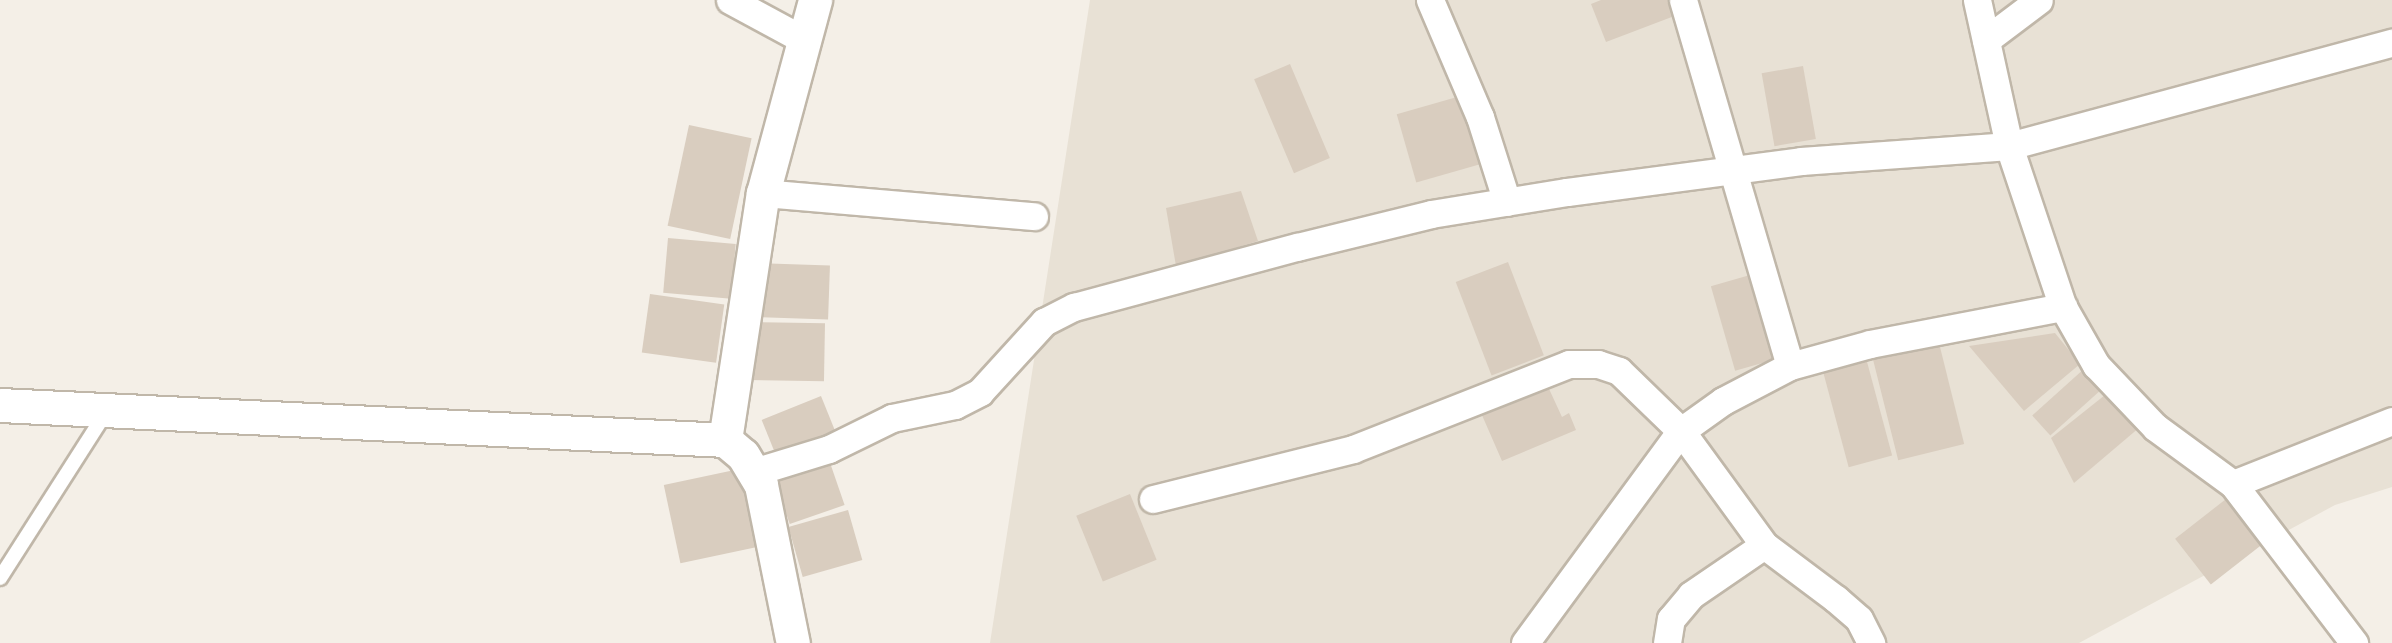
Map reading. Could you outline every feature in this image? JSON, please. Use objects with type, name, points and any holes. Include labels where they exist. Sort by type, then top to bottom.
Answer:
[{"type":"street","points":[[730,0],[804,40]]},
{"type":"street","points":[[725,440],[763,193],[815,0]]},
{"type":"street","points":[[1430,0],[1480,117],[1508,202]]},
{"type":"street","points":[[1683,0],[1790,366]]},
{"type":"street","points":[[1977,0],[2009,146],[2063,307],[2096,365],[2155,427],[2233,484],[2354,643]]},
{"type":"street","points":[[1986,40],[2039,0]]},
{"type":"street","points":[[754,472],[829,449],[892,418],[972,396],[1005,368],[1044,322],[1074,307],[1431,214],[1732,170],[2009,146],[2392,43]]},
{"type":"street","points":[[763,193],[1034,216]]},
{"type":"street","points":[[1525,643],[1681,431],[1723,401],[1790,366],[1870,344],[2063,307]]},
{"type":"street","points":[[1153,499],[1353,449],[1569,364],[1618,371],[1681,431],[1764,545],[1844,606],[1871,643]]},
{"type":"street","points":[[0,405],[725,440],[754,472],[772,519],[793,643]]},
{"type":"street","points":[[2233,484],[2392,421]]},
{"type":"street","points":[[1667,643],[1671,619],[1691,595],[1764,545]]},
{"type":"lane","points":[[0,578],[108,410]]},
{"type":"shaded area","points":[[1090,0],[2392,0],[2392,487],[2335,505],[2079,643],[990,643]]},
{"type":"building","points":[[1601,0],[1671,0],[1677,15],[1606,42],[1591,4]]},
{"type":"building","points":[[1290,64],[1330,158],[1294,173],[1254,79]]},
{"type":"building","points":[[1803,66],[1816,139],[1774,146],[1762,73]]},
{"type":"building","points":[[1464,95],[1484,163],[1416,183],[1397,114]]},
{"type":"building","points":[[689,125],[752,138],[730,239],[668,226]]},
{"type":"building","points":[[1241,191],[1258,241],[1176,266],[1166,208]]},
{"type":"building","points":[[668,238],[736,244],[731,299],[663,293]]},
{"type":"building","points":[[1508,262],[1544,355],[1492,375],[1456,282]]},
{"type":"building","points":[[758,263],[830,266],[828,319],[756,317]]},
{"type":"building","points":[[1757,273],[1781,358],[1735,371],[1711,286]]},
{"type":"building","points":[[650,294],[724,304],[716,363],[642,352]]},
{"type":"building","points":[[748,322],[825,323],[824,381],[747,380]]},
{"type":"building","points":[[2055,333],[2080,364],[2024,411],[1969,346]]},
{"type":"building","points":[[1939,343],[1964,444],[1898,460],[1873,359]]},
{"type":"building","points":[[1866,358],[1892,456],[1849,467],[1823,370]]},
{"type":"building","points":[[2085,368],[2103,388],[2050,436],[2032,416]]},
{"type":"building","points":[[1544,378],[1562,417],[1569,413],[1576,430],[1502,461],[1478,406]]},
{"type":"building","points":[[2105,395],[2140,427],[2074,483],[2051,438]]},
{"type":"building","points":[[821,396],[836,434],[777,458],[762,420]]},
{"type":"building","points":[[827,454],[845,505],[790,524],[772,473]]},
{"type":"building","points":[[744,468],[761,546],[680,563],[664,485]]},
{"type":"building","points":[[2235,492],[2271,538],[2211,584],[2175,539]]},
{"type":"building","points":[[1130,494],[1157,560],[1103,582],[1076,516]]},
{"type":"building","points":[[848,510],[862,560],[803,577],[788,527]]}]
